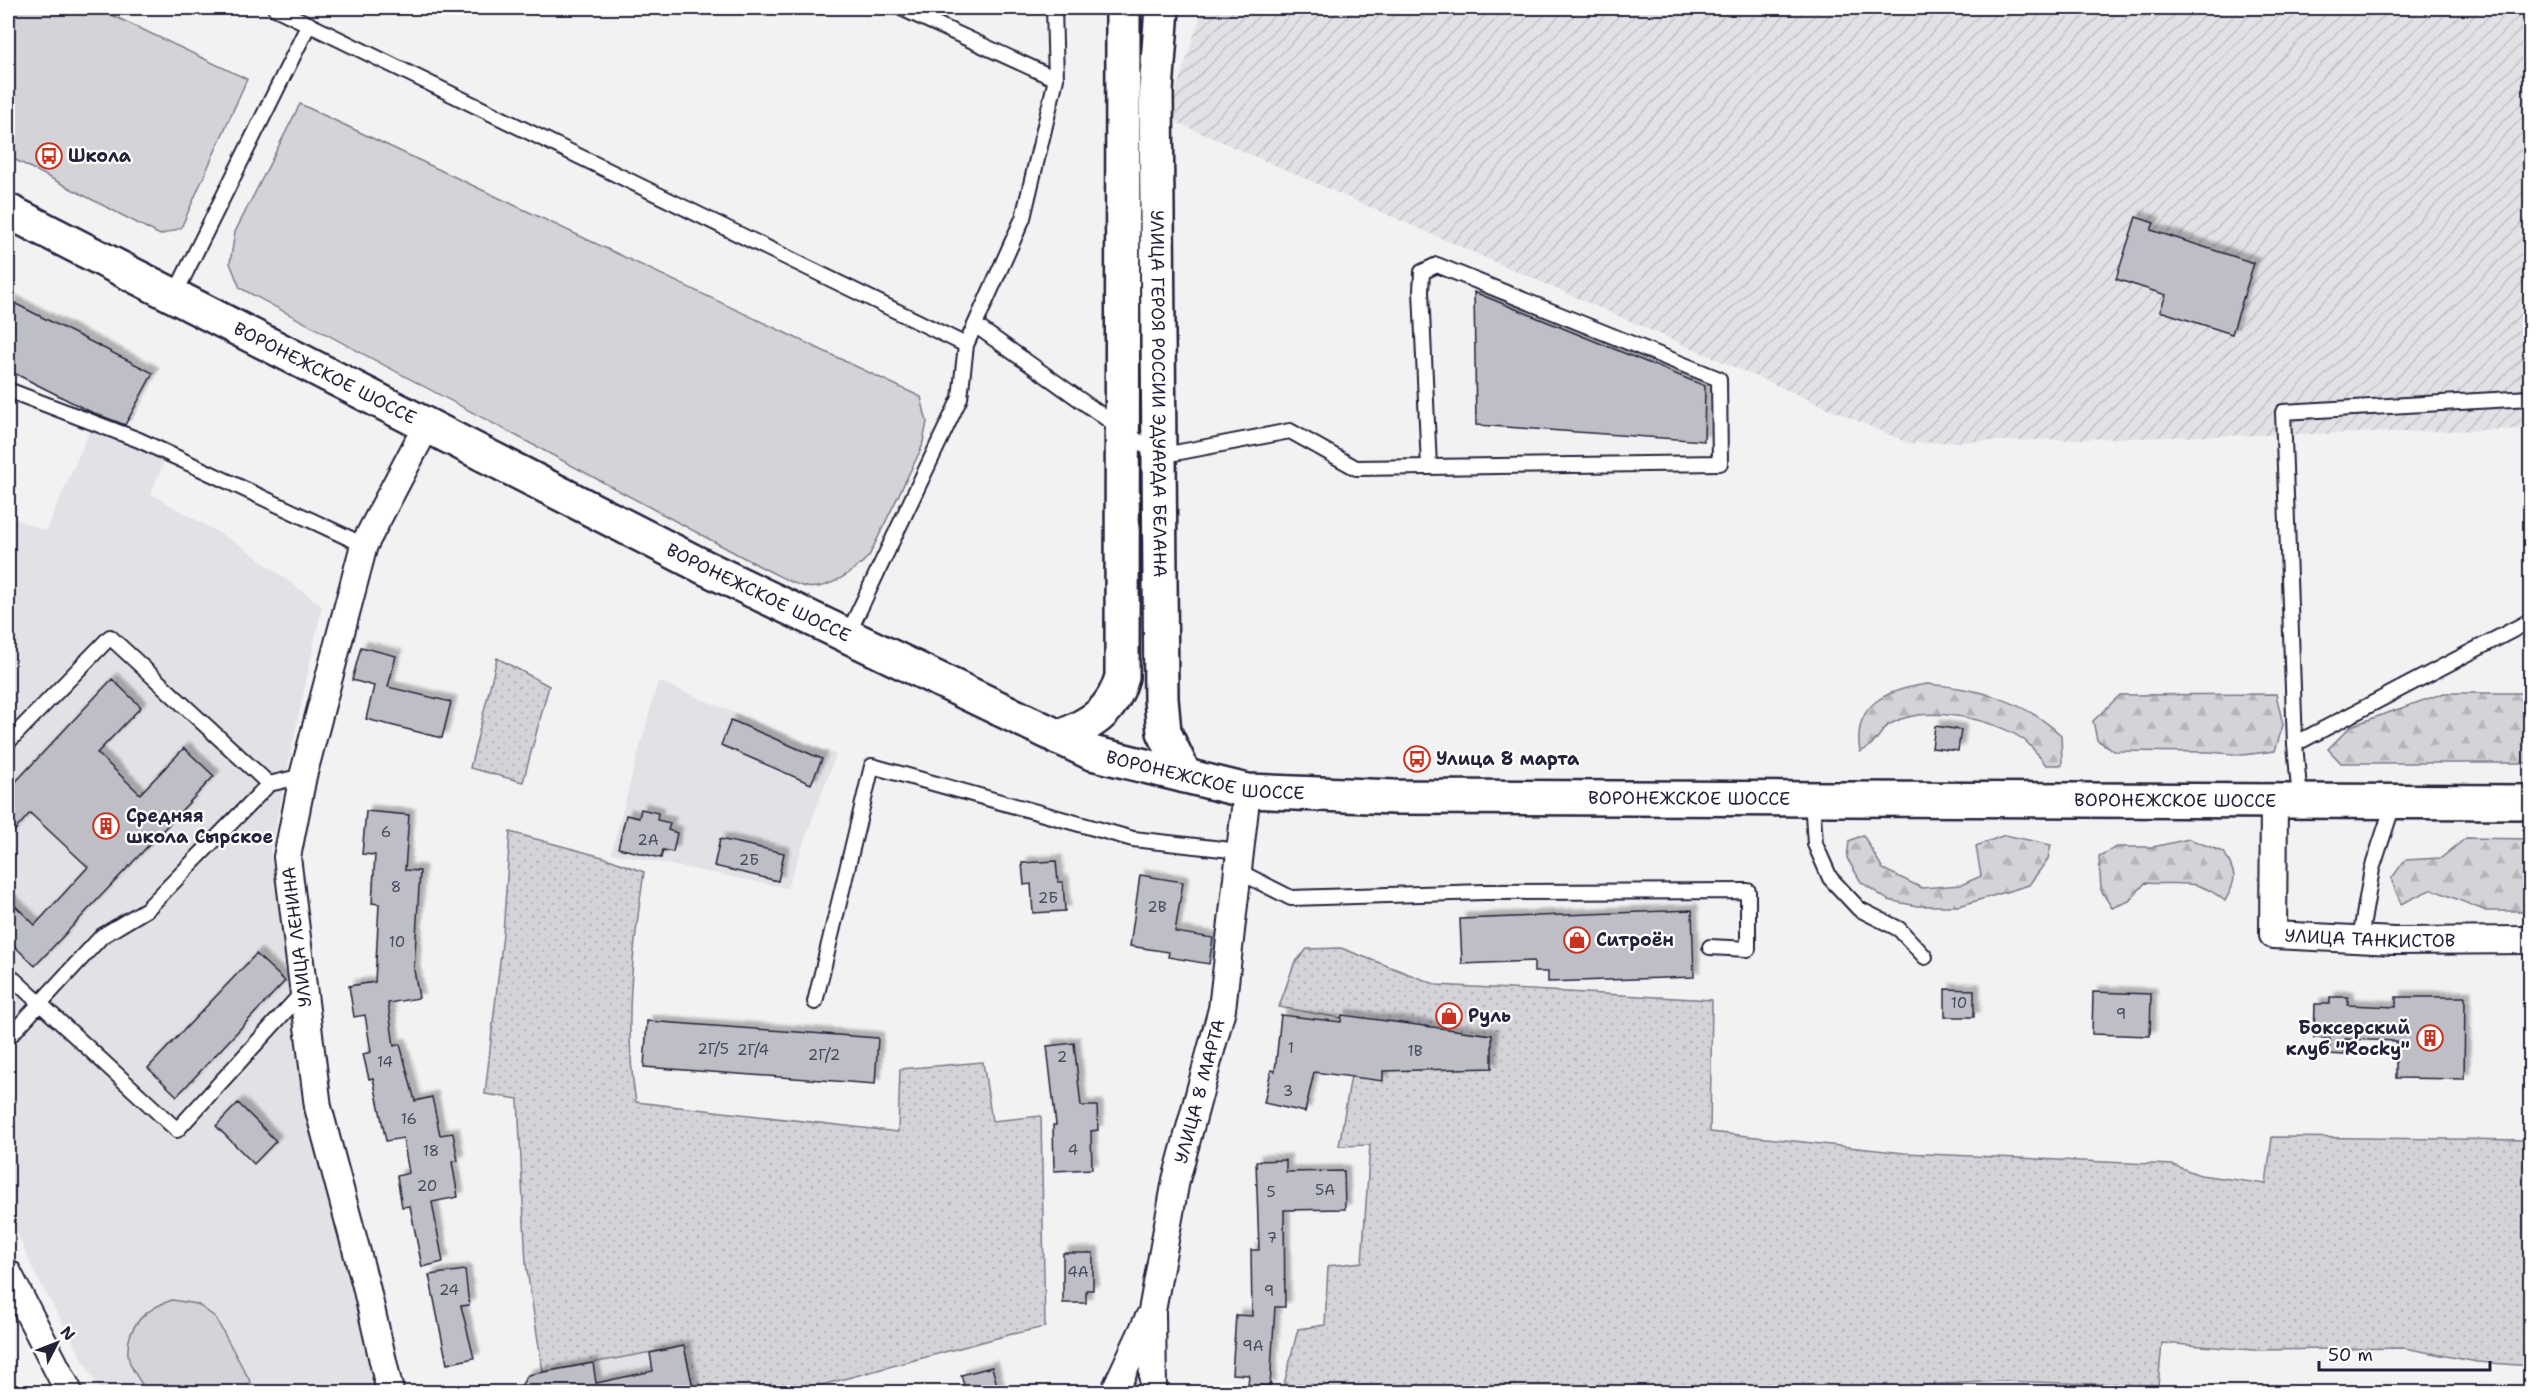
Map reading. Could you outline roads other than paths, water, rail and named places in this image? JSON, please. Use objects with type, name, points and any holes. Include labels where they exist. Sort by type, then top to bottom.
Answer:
[{"type":"main road","name":"УЛИЦА ГЕРОЯ РОССИИ ЭДУАРДА БЕЛАНА","points":[[1059,738],[1089,724],[1104,712],[1117,695],[1122,677],[1123,8]]},
{"type":"main road","name":"УЛИЦА ГЕРОЯ РОССИИ ЭДУАРДА БЕЛАНА","points":[[1162,8],[1156,92],[1161,699],[1164,732],[1185,776]]},
{"type":"main road","name":"ВОРОНЕЖСКОЕ ШОССЕ","points":[[8,211],[704,567],[1059,738],[1092,753],[1247,791],[1394,797],[2530,802]]},
{"type":"street","name":"УЛИЦА ЛЕНИНА","points":[[390,1392],[366,1286],[318,1107],[287,857],[303,776],[364,545],[427,425]]},
{"type":"street","name":"УЛИЦА 8 МАРТА","points":[[1153,1392],[1152,1311],[1176,1180],[1222,1009],[1247,791]]},
{"type":"street","name":"УЛИЦА ТАНКИСТОВ","points":[[2287,800],[2273,935],[2360,939],[2530,940]]},
{"type":"street","points":[[8,1273],[69,1392]]},
{"type":"street","points":[[1114,1392],[1152,1311]]},
{"type":"lane","points":[[275,8],[966,345]]},
{"type":"lane","points":[[901,8],[1056,79]]},
{"type":"lane","points":[[847,636],[960,398],[966,345],[1023,218],[1056,79],[1054,8]]},
{"type":"lane","points":[[174,296],[309,24]]},
{"type":"lane","points":[[975,325],[1122,427],[1159,456],[1290,431],[1356,468],[1429,467],[1720,463],[1719,379],[1437,265],[1422,272],[1421,291],[1429,467]]},
{"type":"lane","points":[[8,390],[139,440],[364,545]]},
{"type":"lane","points":[[2287,800],[2295,744],[2283,412],[2530,398]]},
{"type":"lane","points":[[2295,744],[2530,621]]},
{"type":"lane","points":[[8,742],[110,637],[269,784]]},
{"type":"lane","points":[[815,1002],[872,766],[1133,839],[1239,861],[1291,898],[1485,892],[1748,891],[1748,949],[1710,947]]},
{"type":"lane","points":[[8,1038],[102,936],[147,909],[269,784],[303,776]]},
{"type":"lane","points":[[1812,798],[1815,844],[1830,878],[1859,909],[1899,929],[1925,957]]},
{"type":"lane","points":[[2360,939],[2372,869],[2394,801]]},
{"type":"lane","points":[[8,974],[177,1131],[303,993]]},
{"type":"place","name":"Школа","points":[[49,156]]},
{"type":"place","name":"Улица 8 марта","points":[[1417,759]]},
{"type":"place","name":"Средняя школа Сырское","points":[[106,826]]},
{"type":"place","name":"Ситроён","points":[[1577,940]]},
{"type":"place","name":"Руль","points":[[1449,1016]]},
{"type":"place","name":"Боксерский клуб \"Rocky\"","points":[[2430,1038]]}]
